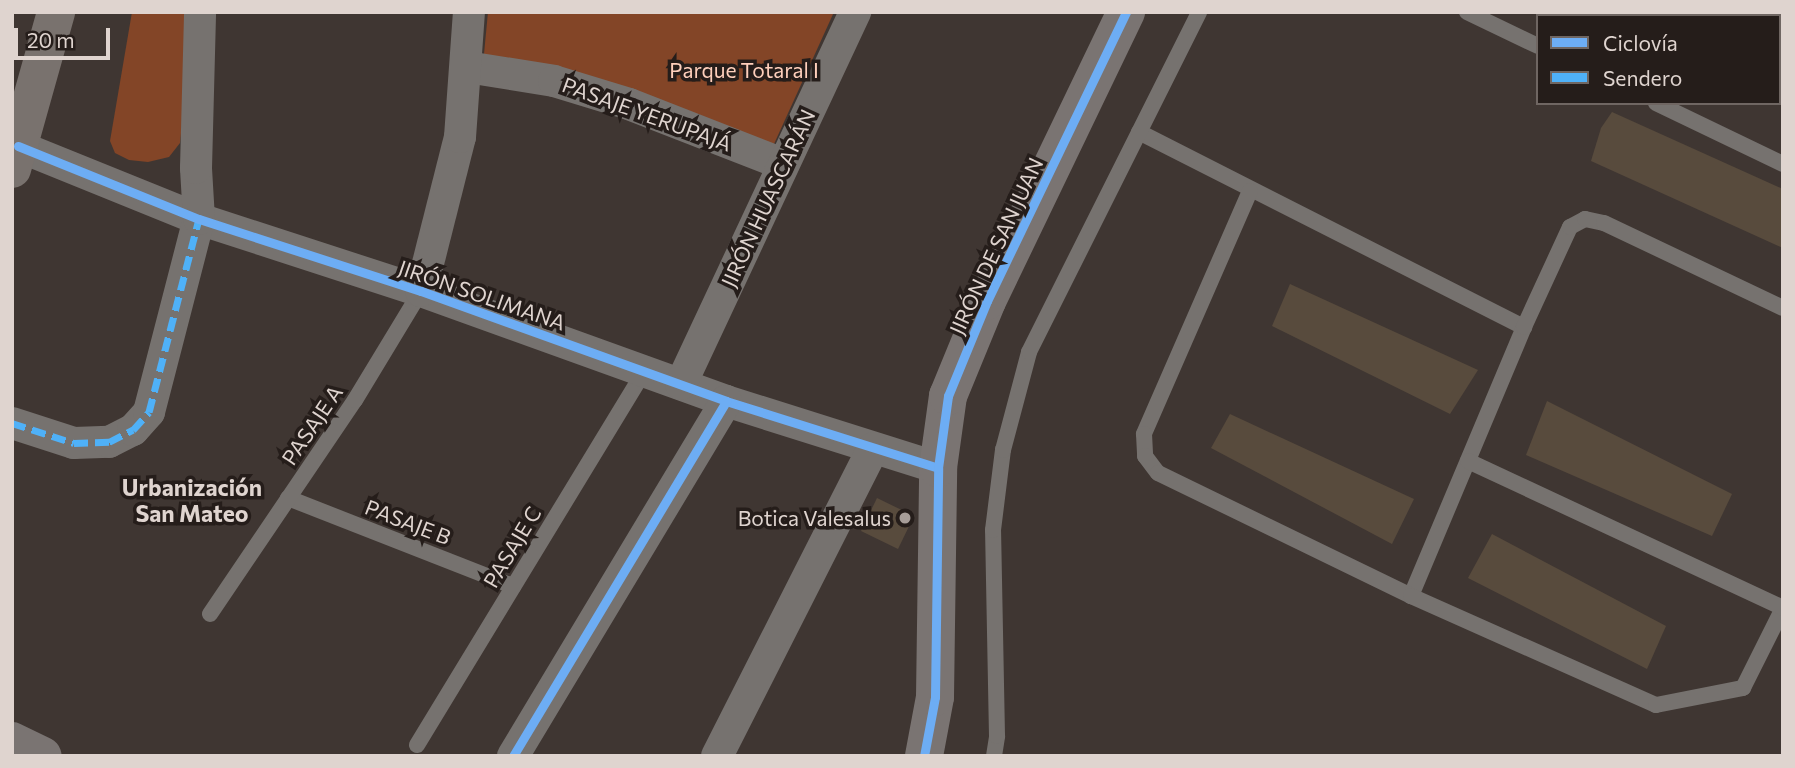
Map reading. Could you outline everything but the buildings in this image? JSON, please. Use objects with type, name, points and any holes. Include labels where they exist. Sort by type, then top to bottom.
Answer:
[{"type":"main road","points":[[15,158],[56,12]]},
{"type":"street","points":[[12,423],[74,443],[109,442],[133,430],[149,412],[199,219],[196,168],[200,12]]},
{"type":"street","points":[[421,291],[460,137],[469,12]]},
{"type":"street","name":"JIRÓN HUASCARÁN","points":[[681,384],[856,12]]},
{"type":"street","name":"JIRÓN DE SAN JUAN","points":[[924,756],[935,697],[938,468],[948,396],[982,313],[1126,12]]},
{"type":"street","name":"PASAJE YERUPAJÁ","points":[[467,67],[554,81],[629,104],[783,164]]},
{"type":"street","name":"JIRÓN SOLIMANA","points":[[15,158],[421,291],[726,401],[938,468]]},
{"type":"street","points":[[513,756],[726,401]]},
{"type":"street","points":[[717,756],[873,448]]},
{"type":"street","points":[[12,741],[43,756]]},
{"type":"lane","points":[[994,756],[997,736],[993,530],[1003,450],[1029,352],[1199,12]]},
{"type":"lane","points":[[1467,12],[1536,45]]},
{"type":"lane","points":[[1660,105],[1783,164]]},
{"type":"lane","points":[[1139,132],[1250,191],[1524,327]]},
{"type":"lane","points":[[1250,191],[1144,435],[1145,456],[1158,473],[1411,596],[1656,705],[1743,688],[1783,608],[1468,461]]},
{"type":"lane","points":[[1411,596],[1524,327],[1570,227],[1585,219],[1604,223],[1783,308]]},
{"type":"lane","name":"PASAJE A","points":[[210,614],[355,400],[421,291]]},
{"type":"lane","name":"PASAJE C","points":[[417,745],[644,372]]},
{"type":"lane","name":"PASAJE B","points":[[288,498],[513,586]]},
{"type":"shaded area","points":[[1703,12],[1783,12],[1783,50],[1781,14]]},
{"type":"green space","points":[[132,12],[188,12],[186,86],[180,143],[169,157],[148,162],[129,160],[115,153],[110,141]]},
{"type":"green space","name":"Parque Totaral I","points":[[488,12],[834,12],[774,144],[484,54]]},
{"type":"marked path","points":[[12,423],[74,443],[109,442],[133,430],[149,412],[199,219]]},
{"type":"cycle path","points":[[924,756],[935,697],[938,468],[948,396],[987,301],[1126,12]]},
{"type":"cycle path","points":[[18,146],[199,219],[421,291],[726,401],[938,468]]},
{"type":"cycle path","points":[[513,756],[726,401]]},
{"type":"place","name":"Botica Valesalus","points":[[905,518]]},
{"type":"district","name":"Urbanización San Mateo","points":[[192,500]]}]
